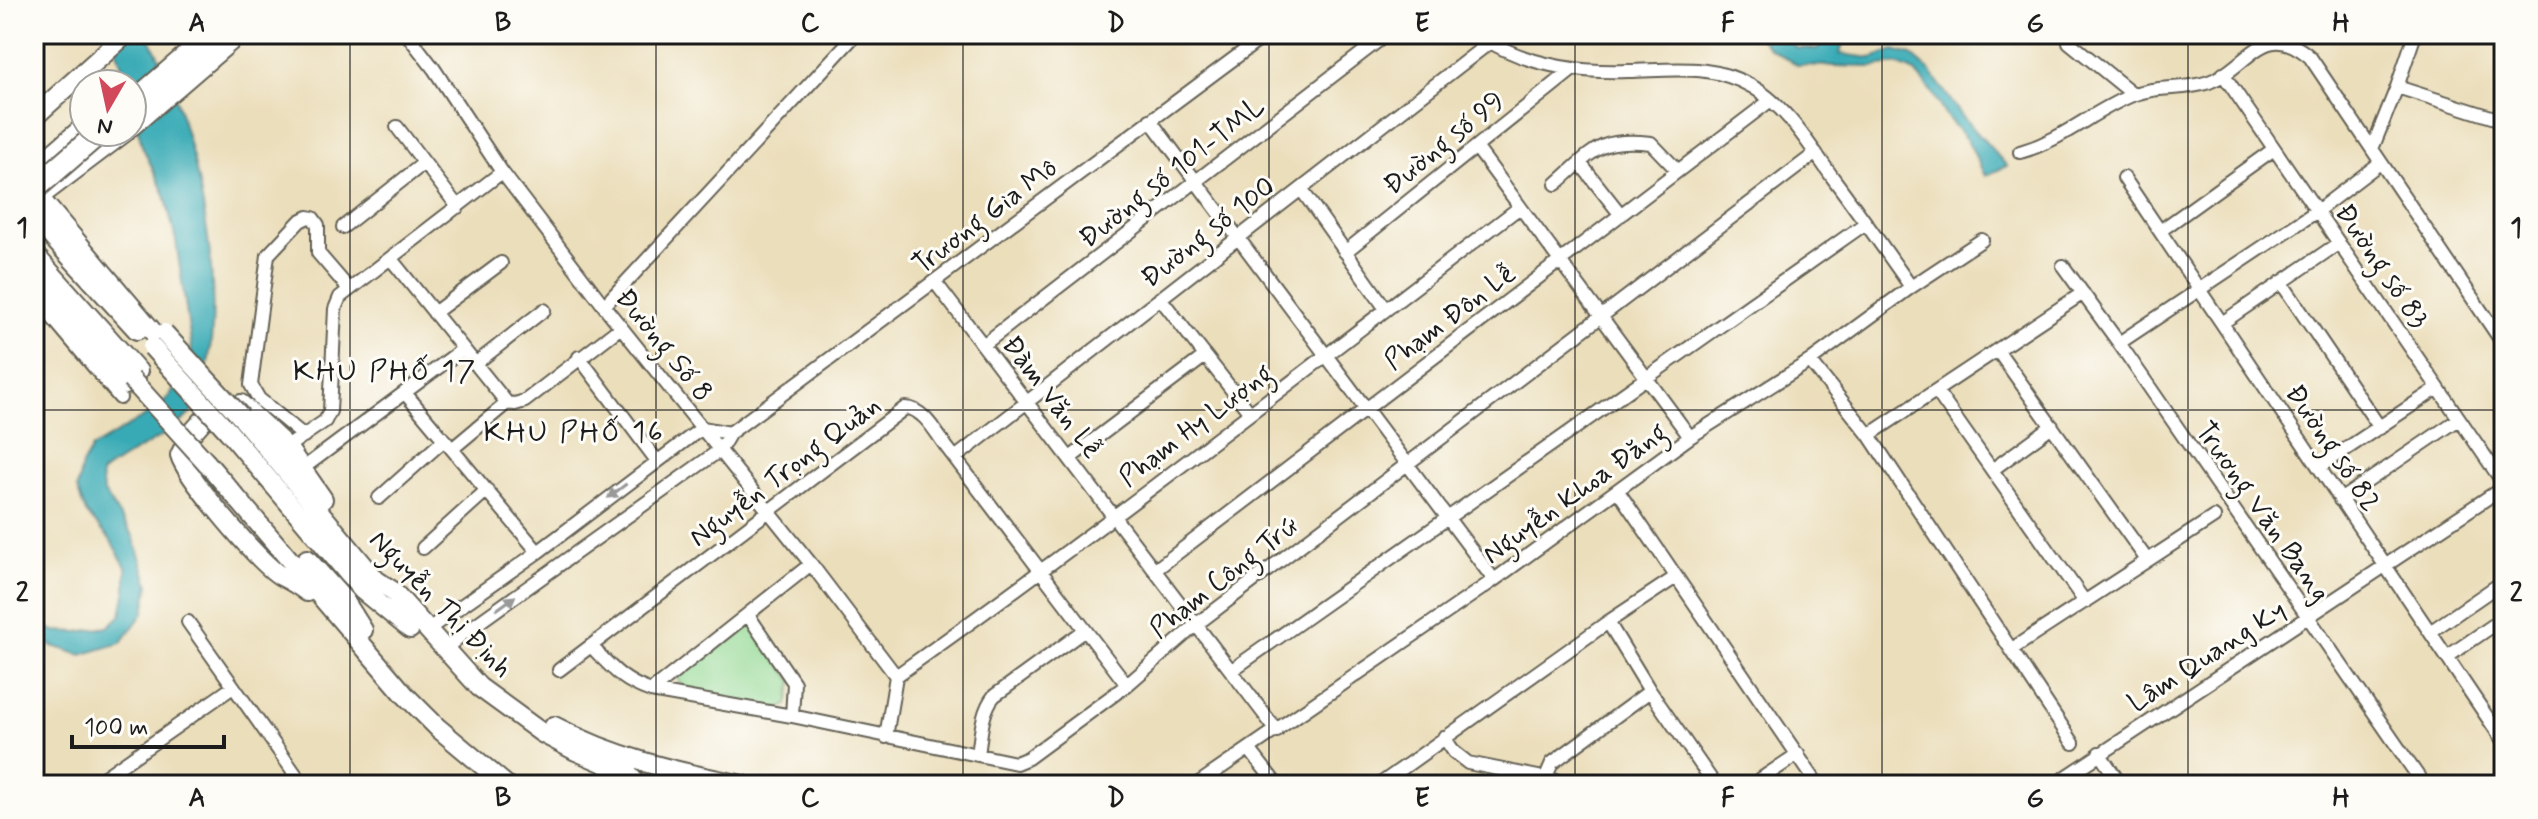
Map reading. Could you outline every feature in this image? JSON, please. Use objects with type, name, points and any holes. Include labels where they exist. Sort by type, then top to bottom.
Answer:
[{"type":"highway","points":[[148,73],[194,34]]},
{"type":"highway","points":[[148,90],[213,34]]},
{"type":"highway","points":[[34,173],[68,143]]},
{"type":"highway","points":[[35,203],[98,148]]},
{"type":"main road","points":[[38,110],[126,34]]},
{"type":"main road","points":[[148,112],[239,34]]},
{"type":"main road","points":[[34,173],[35,203],[53,238],[159,339]]},
{"type":"main road","points":[[35,203],[63,224],[234,423]]},
{"type":"main road","points":[[34,254],[129,383]]},
{"type":"main road","points":[[35,278],[129,383],[344,600],[405,695]]},
{"type":"main road","points":[[418,632],[398,597],[287,447],[252,411],[232,397],[214,406],[190,435],[180,455],[192,480],[260,557],[280,575],[311,589],[391,695],[470,769],[492,785]]},
{"type":"main road","name":"Nguyễn Thị Định","points":[[234,423],[477,697],[511,718],[536,743],[608,778],[636,785]]},
{"type":"main road","name":"Nguyễn Thị Định","points":[[234,423],[362,590],[418,632]]},
{"type":"main road","points":[[206,461],[311,589],[405,695],[438,728],[506,785]]},
{"type":"main road","name":"Nguyễn Thị Định","points":[[369,574],[398,597]]},
{"type":"main road","points":[[511,718],[524,714],[612,753],[655,767],[743,785]]},
{"type":"street","name":"Đường Số 8","points":[[407,34],[502,172],[604,306],[811,564],[896,676]]},
{"type":"street","points":[[604,306],[856,34]]},
{"type":"street","name":"Trương Gia Mô","points":[[440,654],[464,633],[720,450],[730,433],[1267,34]]},
{"type":"street","name":"Đường số 101-TML","points":[[983,345],[1387,34]]},
{"type":"street","points":[[1477,34],[1520,57],[1572,70],[1695,68],[1727,76],[1752,87],[1771,100],[1816,153],[1911,287]]},
{"type":"street","points":[[2372,149],[2415,34]]},
{"type":"street","points":[[2480,34],[2504,42]]},
{"type":"street","points":[[2020,152],[2044,145],[2093,114],[2133,94],[2209,82],[2264,45],[2280,40],[2295,44],[2310,57],[2504,345]]},
{"type":"street","points":[[2069,42],[2133,94]]},
{"type":"street","name":"Đường số 100","points":[[955,458],[1489,43]]},
{"type":"street","name":"Đường số 99","points":[[1345,252],[1572,70]]},
{"type":"street","name":"Đường số 83","points":[[2223,74],[2504,485]]},
{"type":"street","points":[[2397,87],[2504,121]]},
{"type":"street","name":"Phạm Đôn Lễ","points":[[1155,570],[1771,100]]},
{"type":"street","points":[[1150,120],[1494,580]]},
{"type":"street","points":[[397,127],[458,207]]},
{"type":"street","points":[[1556,184],[1600,146],[1614,141],[1651,143],[1678,171]]},
{"type":"street","points":[[1476,147],[1690,437]]},
{"type":"street","points":[[2160,231],[2274,149]]},
{"type":"street","name":"Phạm Công Trứ","points":[[591,646],[630,684],[651,691],[792,716],[1016,763],[1028,758],[1127,685],[1197,624],[1816,153]]},
{"type":"street","points":[[343,227],[424,163]]},
{"type":"street","points":[[1580,163],[1621,215]]},
{"type":"street","points":[[2119,343],[2317,211],[2380,163]]},
{"type":"street","points":[[287,447],[325,421],[330,411],[335,309],[340,297],[502,172]]},
{"type":"street","name":"Đường số 82","points":[[2124,178],[2504,742]]},
{"type":"street","points":[[1301,189],[1386,309]]},
{"type":"street","name":"Phạm Hy Lượng","points":[[896,676],[1042,572],[1520,207]]},
{"type":"street","points":[[304,436],[259,399],[251,385],[268,255],[300,221],[313,218],[318,225],[318,253],[349,289]]},
{"type":"street","points":[[1232,670],[1866,223]]},
{"type":"street","name":"Nguyễn Khoa Đăng","points":[[1196,785],[1494,580],[1690,437],[1810,361],[1911,287],[1982,240]]},
{"type":"street","points":[[2222,323],[2339,243]]},
{"type":"street","points":[[391,259],[507,403]]},
{"type":"street","points":[[434,313],[501,263]]},
{"type":"street","name":"Trương Văn Bang","points":[[2063,266],[2424,785]]},
{"type":"street","name":"Đàm Văn Lễ","points":[[935,282],[1277,731]]},
{"type":"street","points":[[2281,282],[2380,428]]},
{"type":"street","points":[[1869,435],[2083,293]]},
{"type":"street","points":[[1160,298],[1250,413]]},
{"type":"street","points":[[475,364],[544,310]]},
{"type":"street","points":[[379,498],[507,403],[525,401],[621,327]]},
{"type":"street","points":[[302,469],[463,349]]},
{"type":"street","points":[[1998,351],[2147,560]]},
{"type":"street","points":[[1070,458],[1205,356]]},
{"type":"street","points":[[579,357],[657,461]]},
{"type":"street","points":[[1810,361],[1869,435],[2073,743]]},
{"type":"street","points":[[2319,467],[2438,388]]},
{"type":"street","points":[[1937,392],[2085,602]]},
{"type":"street","points":[[405,393],[538,552]]},
{"type":"street","name":"Nguyễn Trọng Quản","points":[[559,670],[905,408],[912,408],[921,413],[1127,685]]},
{"type":"street","points":[[2340,500],[2459,419]]},
{"type":"street","points":[[1992,470],[2052,426]]},
{"type":"street","points":[[418,632],[538,552],[702,428],[730,433]]},
{"type":"street","name":"Lâm Quang Ky","points":[[2054,785],[2504,485]]},
{"type":"street","points":[[423,548],[487,490]]},
{"type":"street","points":[[1618,491],[1818,785]]},
{"type":"street","points":[[2012,649],[2214,517]]},
{"type":"street","points":[[651,691],[811,564]]},
{"type":"street","points":[[1379,785],[1676,577]]},
{"type":"street","points":[[2430,632],[2504,581]]},
{"type":"street","points":[[449,614],[464,633]]},
{"type":"street","points":[[748,615],[794,683],[792,716]]},
{"type":"street","points":[[2447,657],[2504,618]]},
{"type":"street","points":[[188,622],[303,785]]},
{"type":"street","points":[[1608,622],[1650,691],[1715,785]]},
{"type":"street","points":[[978,755],[984,715],[994,696],[1085,630]]},
{"type":"street","points":[[886,737],[896,676]]},
{"type":"street","points":[[93,785],[233,687]]},
{"type":"street","points":[[1545,779],[1552,763],[1650,691]]},
{"type":"street","points":[[1444,737],[1454,752],[1468,763],[1578,785]]},
{"type":"street","points":[[1249,749],[1277,785]]},
{"type":"street","points":[[2099,753],[2121,785]]},
{"type":"street","points":[[1752,785],[1798,754]]},
{"type":"green space","points":[[747,626],[753,627],[793,681],[788,705],[778,709],[690,692],[679,682],[678,676],[682,671]]},
{"type":"water","points":[[111,34],[147,34],[180,111],[204,209],[213,308],[210,352],[192,411],[173,429],[101,474],[103,491],[133,536],[149,585],[144,612],[121,643],[81,655],[34,640],[34,623],[55,631],[78,632],[108,627],[121,615],[126,567],[110,539],[86,513],[77,489],[82,465],[92,448],[160,407],[177,386],[192,350],[176,241],[165,195],[143,148],[148,148],[148,68],[123,68]]},
{"type":"water","points":[[1757,34],[1778,34],[1797,48],[1817,49],[1830,34],[1846,34],[1840,54],[1872,58],[1894,50],[1911,55],[1930,71],[1962,116],[2007,166],[1985,176],[1968,141],[1945,115],[1915,72],[1897,64],[1871,67],[1797,65],[1769,48]]},
{"type":"district","name":"KHU PHỐ 17","points":[[385,370]]},
{"type":"district","name":"KHU PHỐ 16","points":[[574,431]]}]
